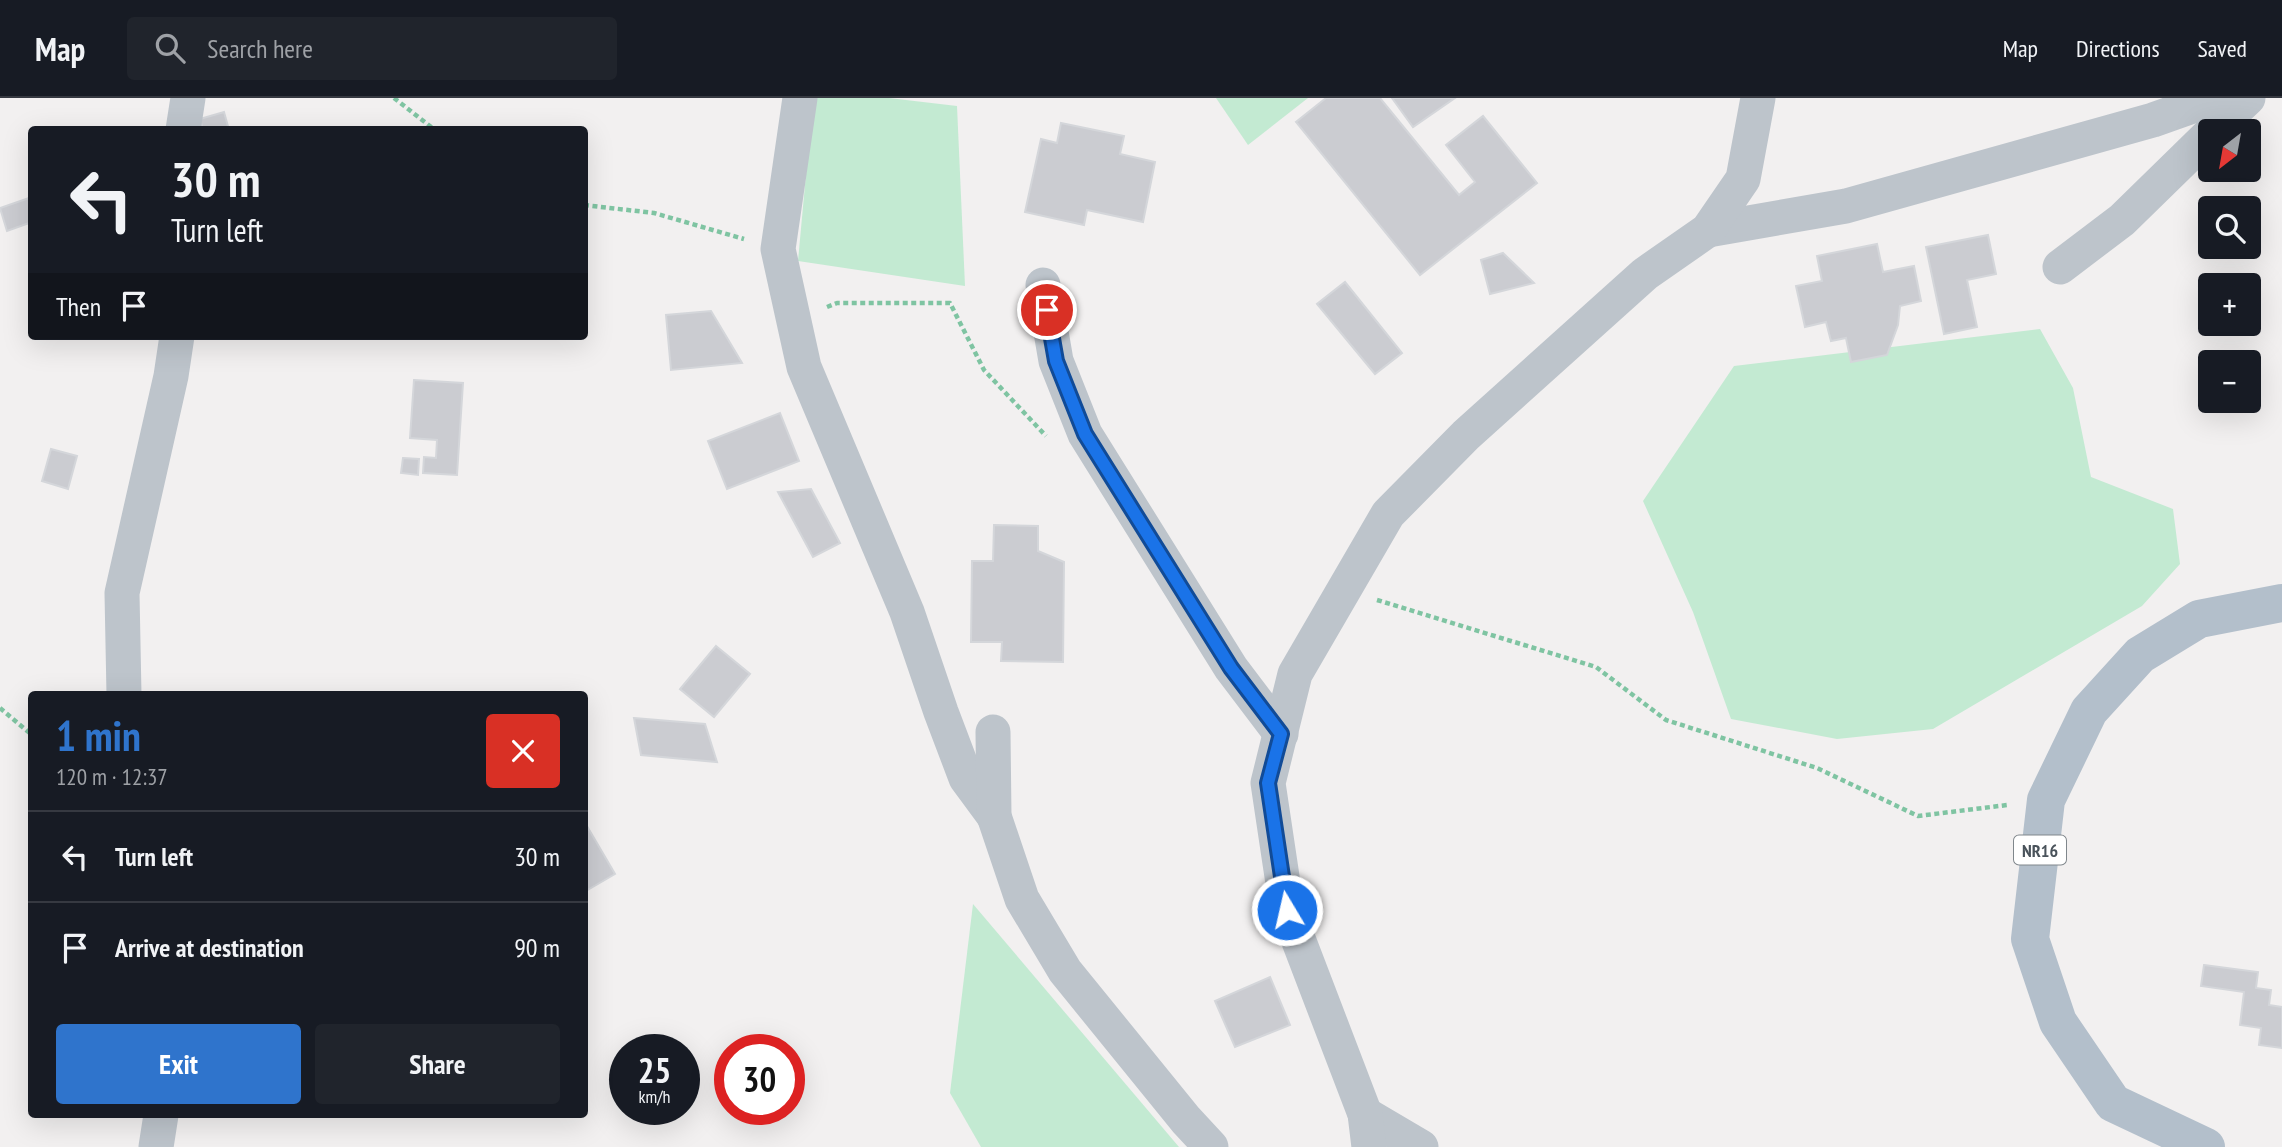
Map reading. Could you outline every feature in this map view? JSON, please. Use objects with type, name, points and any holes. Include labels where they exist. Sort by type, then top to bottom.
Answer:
[{"type":"main road","name":"NR16","points":[[2206,1147],[2113,1103],[2057,1022],[2030,939],[2046,800],[2089,711],[2140,655],[2199,619],[2282,603]]},
{"type":"street","points":[[184,126],[188,98]]},
{"type":"street","points":[[800,98],[778,249],[804,367],[907,612],[966,778],[994,816],[1022,899],[1065,971],[1186,1121],[1211,1147]]},
{"type":"street","points":[[1421,1147],[1367,1131],[1287,910],[1268,783],[1295,674],[1388,514],[1466,435],[1645,274],[1708,230],[1743,179],[1758,98]]},
{"type":"street","points":[[1708,230],[1846,206],[2153,120],[2215,98]]},
{"type":"street","points":[[2226,119],[2248,98]]},
{"type":"street","points":[[2060,267],[2122,220],[2198,147]]},
{"type":"street","points":[[1043,285],[1056,361],[1085,434],[1231,668],[1281,734]]},
{"type":"street","points":[[124,691],[122,593],[171,376],[176,340]]},
{"type":"street","points":[[993,732],[994,816]]},
{"type":"street","points":[[156,1147],[161,1118]]},
{"type":"path","points":[[394,98],[430,126]]},
{"type":"path","points":[[588,205],[654,213],[778,249]]},
{"type":"path","points":[[793,323],[836,303],[950,303],[984,370],[1054,444]]},
{"type":"path","points":[[1344,589],[1596,667],[1666,720],[1817,768],[1918,816],[2046,800]]},
{"type":"path","points":[[0,708],[28,732]]},
{"type":"green space","points":[[813,98],[889,98],[957,106],[965,286],[798,261]]},
{"type":"green space","points":[[1216,98],[1308,98],[1248,145]]},
{"type":"green space","points":[[2040,329],[2073,388],[2091,477],[2173,509],[2180,564],[2142,606],[1933,729],[1837,739],[1731,719],[1693,612],[1643,501],[1734,366]]},
{"type":"green space","points":[[973,904],[1179,1147],[981,1147],[950,1093]]},
{"type":"building","points":[[1326,98],[1380,98],[1459,195],[1475,182],[1446,145],[1483,116],[1537,183],[1420,275],[1296,122]]},
{"type":"building","points":[[1392,98],[1455,98],[1413,127]]},
{"type":"building","points":[[224,112],[228,126],[202,126],[200,119]]},
{"type":"building","points":[[1061,123],[1124,136],[1120,154],[1155,162],[1143,222],[1087,210],[1084,225],[1025,212],[1041,139],[1057,143]]},
{"type":"building","points":[[28,198],[28,223],[7,231],[0,208]]},
{"type":"building","points":[[1988,235],[1996,274],[1967,280],[1977,327],[1944,334],[1926,247]]},
{"type":"building","points":[[1877,244],[1883,272],[1914,266],[1921,301],[1900,306],[1898,325],[1887,355],[1851,362],[1846,338],[1831,341],[1826,322],[1805,327],[1796,286],[1822,281],[1817,256]]},
{"type":"building","points":[[1503,253],[1534,283],[1490,294],[1481,260]]},
{"type":"building","points":[[1345,282],[1402,353],[1375,374],[1317,304]]},
{"type":"building","points":[[711,311],[742,363],[671,370],[666,315]]},
{"type":"building","points":[[414,380],[463,383],[457,475],[423,473],[424,457],[436,458],[437,440],[410,438]]},
{"type":"building","points":[[780,413],[799,461],[727,489],[708,441]]},
{"type":"building","points":[[51,449],[77,456],[68,489],[42,481]]},
{"type":"building","points":[[403,458],[419,459],[418,475],[401,473]]},
{"type":"building","points":[[811,489],[840,543],[813,557],[778,492]]},
{"type":"building","points":[[994,525],[1038,526],[1038,551],[1064,562],[1063,662],[1001,661],[1002,642],[971,642],[972,561],[993,561]]},
{"type":"building","points":[[716,646],[750,674],[714,717],[680,689]]},
{"type":"building","points":[[634,718],[705,724],[717,762],[641,755]]},
{"type":"building","points":[[588,828],[615,874],[588,890]]},
{"type":"building","points":[[2204,965],[2258,972],[2256,988],[2271,990],[2269,1005],[2282,1007],[2282,1048],[2259,1045],[2261,1028],[2240,1025],[2244,992],[2201,986]]},
{"type":"building","points":[[1270,977],[1290,1025],[1235,1047],[1215,1001]]},
{"type":"route","points":[[1047,310],[1056,361],[1085,434],[1231,668],[1281,734],[1268,783],[1287,910]]}]
